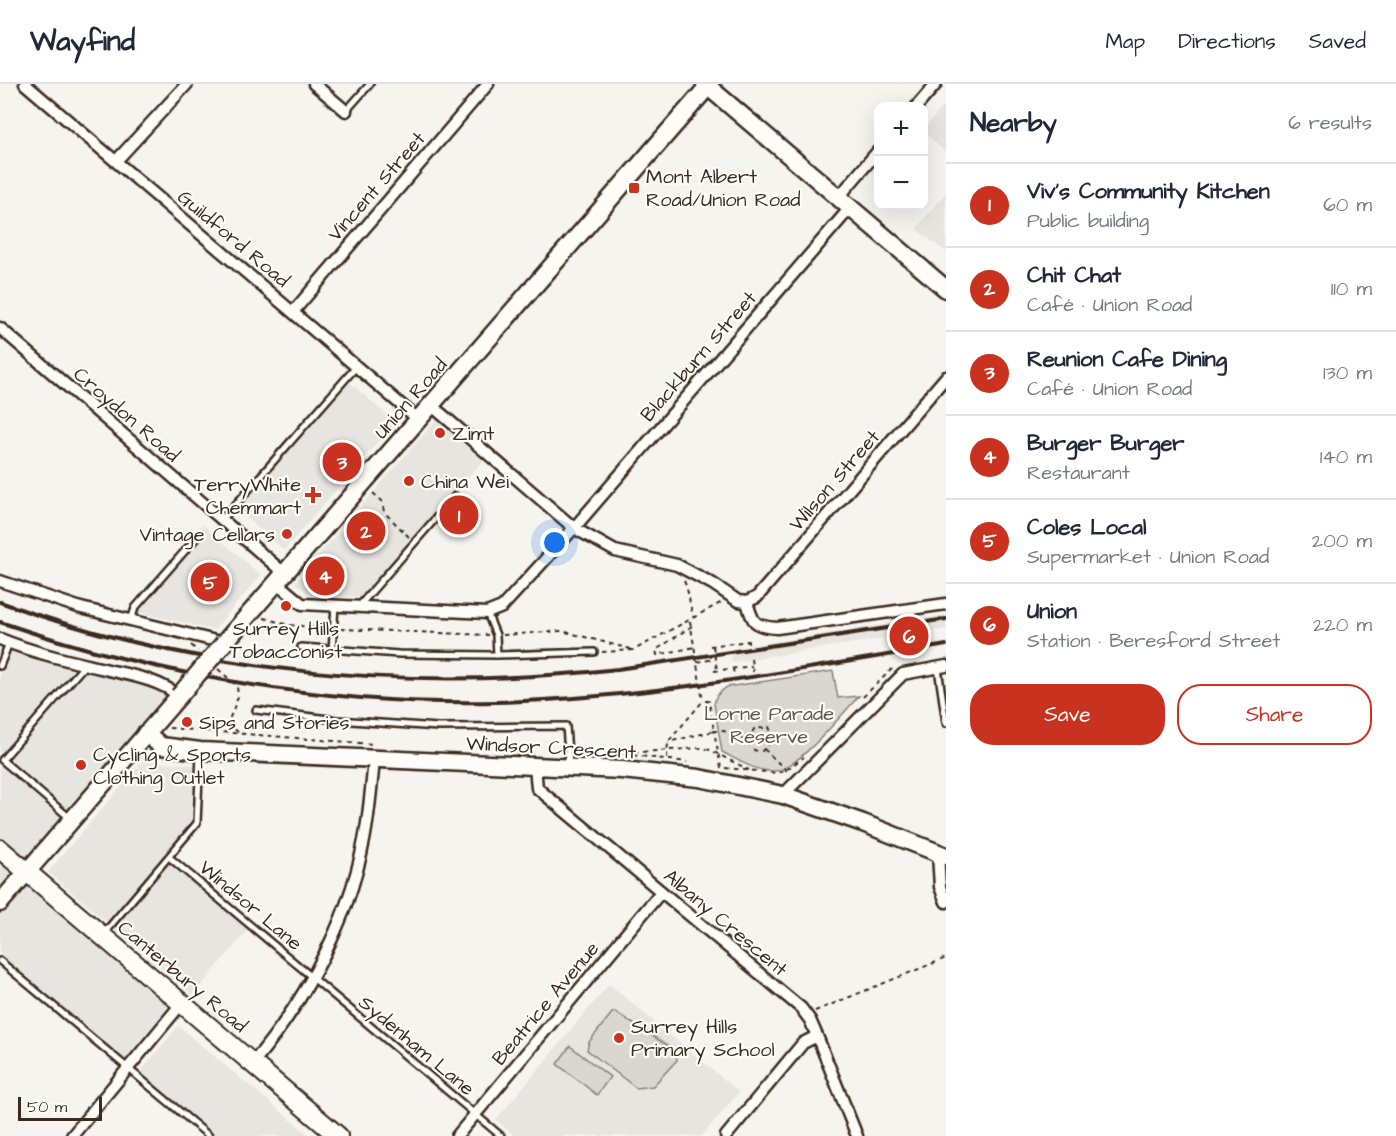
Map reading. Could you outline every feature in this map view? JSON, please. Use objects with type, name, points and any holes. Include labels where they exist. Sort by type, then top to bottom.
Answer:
[{"type":"main road","points":[[708,85],[946,289]]},
{"type":"main road","name":"Union Road","points":[[0,903],[708,85]]},
{"type":"main road","name":"Windsor Crescent","points":[[146,734],[161,746],[200,752],[622,770],[699,778],[783,795],[942,854]]},
{"type":"main road","name":"Canterbury Road","points":[[0,849],[337,1136]]},
{"type":"street","name":"Guildford Road","points":[[25,84],[419,420]]},
{"type":"street","points":[[116,161],[187,84]]},
{"type":"street","points":[[314,84],[346,111]]},
{"type":"street","name":"Vincent Street","points":[[292,312],[488,84]]},
{"type":"street","points":[[920,102],[936,84]]},
{"type":"street","name":"Blackburn Street","points":[[486,613],[496,611],[509,601],[574,528],[844,203],[876,156]]},
{"type":"street","name":"Croydon Road","points":[[0,328],[222,520],[281,578],[302,604],[486,613]]},
{"type":"street","name":"Wilson Street","points":[[747,602],[757,597],[946,377]]},
{"type":"street","points":[[432,405],[574,528],[615,551],[677,565],[712,584],[729,597],[747,602],[752,620],[759,626],[777,628],[946,604]]},
{"type":"street","points":[[0,581],[81,608],[224,643]]},
{"type":"street","points":[[5,641],[152,681],[168,687],[179,696]]},
{"type":"street","points":[[783,795],[903,674],[942,667]]},
{"type":"street","points":[[252,1064],[279,1032],[313,976],[334,933],[354,878],[367,825],[374,759]]},
{"type":"street","name":"Albany Crescent","points":[[535,766],[537,788],[801,1008],[818,1036],[857,1136]]},
{"type":"street","points":[[942,854],[940,887],[946,902]]},
{"type":"street","name":"Beatrice Avenue","points":[[457,1136],[661,892]]},
{"type":"street","points":[[72,1136],[181,1004]]},
{"type":"street","points":[[726,1136],[802,1043],[818,1036]]},
{"type":"lane","points":[[346,111],[370,84]]},
{"type":"lane","points":[[222,520],[356,366]]},
{"type":"lane","points":[[359,606],[455,496]]},
{"type":"lane","points":[[131,620],[135,608],[197,537]]},
{"type":"lane","points":[[332,650],[335,606]]},
{"type":"lane","points":[[486,613],[496,635],[497,655]]},
{"type":"lane","points":[[0,666],[5,641]]},
{"type":"lane","points":[[301,647],[399,654],[497,655],[594,652]]},
{"type":"lane","points":[[72,820],[2,760],[86,664]]},
{"type":"lane","points":[[942,667],[946,723]]},
{"type":"lane","points":[[256,710],[336,720],[438,727],[566,726],[569,768]]},
{"type":"lane","points":[[102,936],[197,823],[200,752]]},
{"type":"lane","name":"Windsor Lane","points":[[169,857],[313,976]]},
{"type":"lane","points":[[0,961],[209,1136]]},
{"type":"lane","name":"Sydenham Lane","points":[[313,976],[501,1136]]},
{"type":"path","points":[[363,484],[382,501],[384,512],[415,542]]},
{"type":"path","points":[[677,565],[688,588],[689,607],[694,618]]},
{"type":"path","points":[[594,652],[634,650],[718,606],[729,597]]},
{"type":"path","points":[[264,618],[288,625],[333,629],[496,635],[562,631],[634,650]]},
{"type":"path","points":[[667,758],[668,742],[703,701],[690,621]]},
{"type":"path","points":[[692,626],[656,650],[657,654],[695,647]]},
{"type":"path","points":[[713,646],[747,641],[748,646]]},
{"type":"path","points":[[730,648],[729,644],[710,646],[713,646],[717,670],[714,671],[733,668]]},
{"type":"path","points":[[697,662],[715,659]]},
{"type":"path","points":[[751,659],[753,672]]},
{"type":"path","points":[[732,663],[734,675]]},
{"type":"path","points":[[717,670],[752,666]]},
{"type":"path","points":[[863,697],[889,670],[898,666]]},
{"type":"path","points":[[169,728],[241,734],[231,726],[229,720],[238,697]]},
{"type":"path","points":[[703,701],[710,701],[721,768],[769,774],[786,770],[811,752]]},
{"type":"path","points":[[668,742],[724,730],[743,739],[754,750],[760,752],[774,739],[769,727],[754,729],[750,737],[743,739]]},
{"type":"path","points":[[598,754],[701,748],[752,771]]},
{"type":"path","points":[[764,749],[798,781]]},
{"type":"path","points":[[616,753],[688,762]]},
{"type":"path","points":[[806,1015],[946,958]]},
{"type":"shaded area","points":[[946,103],[946,153],[928,136],[928,124]]},
{"type":"shaded area","points":[[946,192],[946,252],[916,229]]},
{"type":"shaded area","points":[[348,381],[395,422],[284,550],[236,509]]},
{"type":"shaded area","points":[[436,420],[483,461],[425,523],[364,597],[311,595],[295,583]]},
{"type":"shaded area","points":[[203,525],[261,575],[214,630],[128,610]]},
{"type":"shaded area","points":[[946,615],[946,629],[732,662],[730,649]]},
{"type":"shaded area","points":[[0,639],[152,681],[179,696],[27,871],[175,998],[123,1061],[0,960]]},
{"type":"shaded area","points":[[143,761],[194,765],[191,822],[162,857],[249,929],[193,995],[48,872]]},
{"type":"shaded area","name":"Surrey Hills Primary School","points":[[609,984],[739,1092],[702,1136],[515,1136],[496,1120]]},
{"type":"shaded area","points":[[178,1026],[309,1136],[214,1136],[139,1074]]},
{"type":"green space","name":"Lorne Parade Reserve","points":[[833,671],[838,698],[859,696],[819,740],[795,761],[785,768],[768,771],[747,765],[722,752],[714,704],[717,696],[724,689]]},
{"type":"green space","points":[[615,1012],[676,1051],[677,1060],[653,1086],[636,1088],[587,1050],[589,1042]]},
{"type":"green space","points":[[570,1046],[610,1077],[597,1095],[557,1064]]},
{"type":"railway","points":[[0,602],[75,626],[150,646],[227,661],[305,671],[383,677],[540,676],[618,669],[946,619]]},
{"type":"railway","points":[[0,622],[121,658],[245,684],[308,693],[434,702],[554,699],[666,689],[946,645]]},
{"type":"place","name":"Mont Albert Road/Union Road","points":[[634,188]]},
{"type":"place","name":"Zimt","points":[[440,433]]},
{"type":"place","name":"Reunion Cafe Dining","points":[[342,462]]},
{"type":"place","name":"China Wei","points":[[409,481]]},
{"type":"place","name":"TerryWhite Chemmart","points":[[313,495]]},
{"type":"place","name":"Viv’s Community Kitchen","points":[[459,515]]},
{"type":"place","name":"Chit Chat","points":[[366,531]]},
{"type":"place","name":"Vintage Cellars","points":[[287,534]]},
{"type":"place","name":"Burger Burger","points":[[325,576]]},
{"type":"place","name":"Coles Local","points":[[210,582]]},
{"type":"place","name":"Surrey Hills Tobacconist","points":[[286,606]]},
{"type":"place","name":"Union","points":[[909,636]]},
{"type":"place","name":"Sips and Stories","points":[[187,722]]},
{"type":"place","name":"Cycling & Sports Clothing Outlet","points":[[81,765]]},
{"type":"place","name":"Surrey Hills Primary School","points":[[619,1038]]}]
